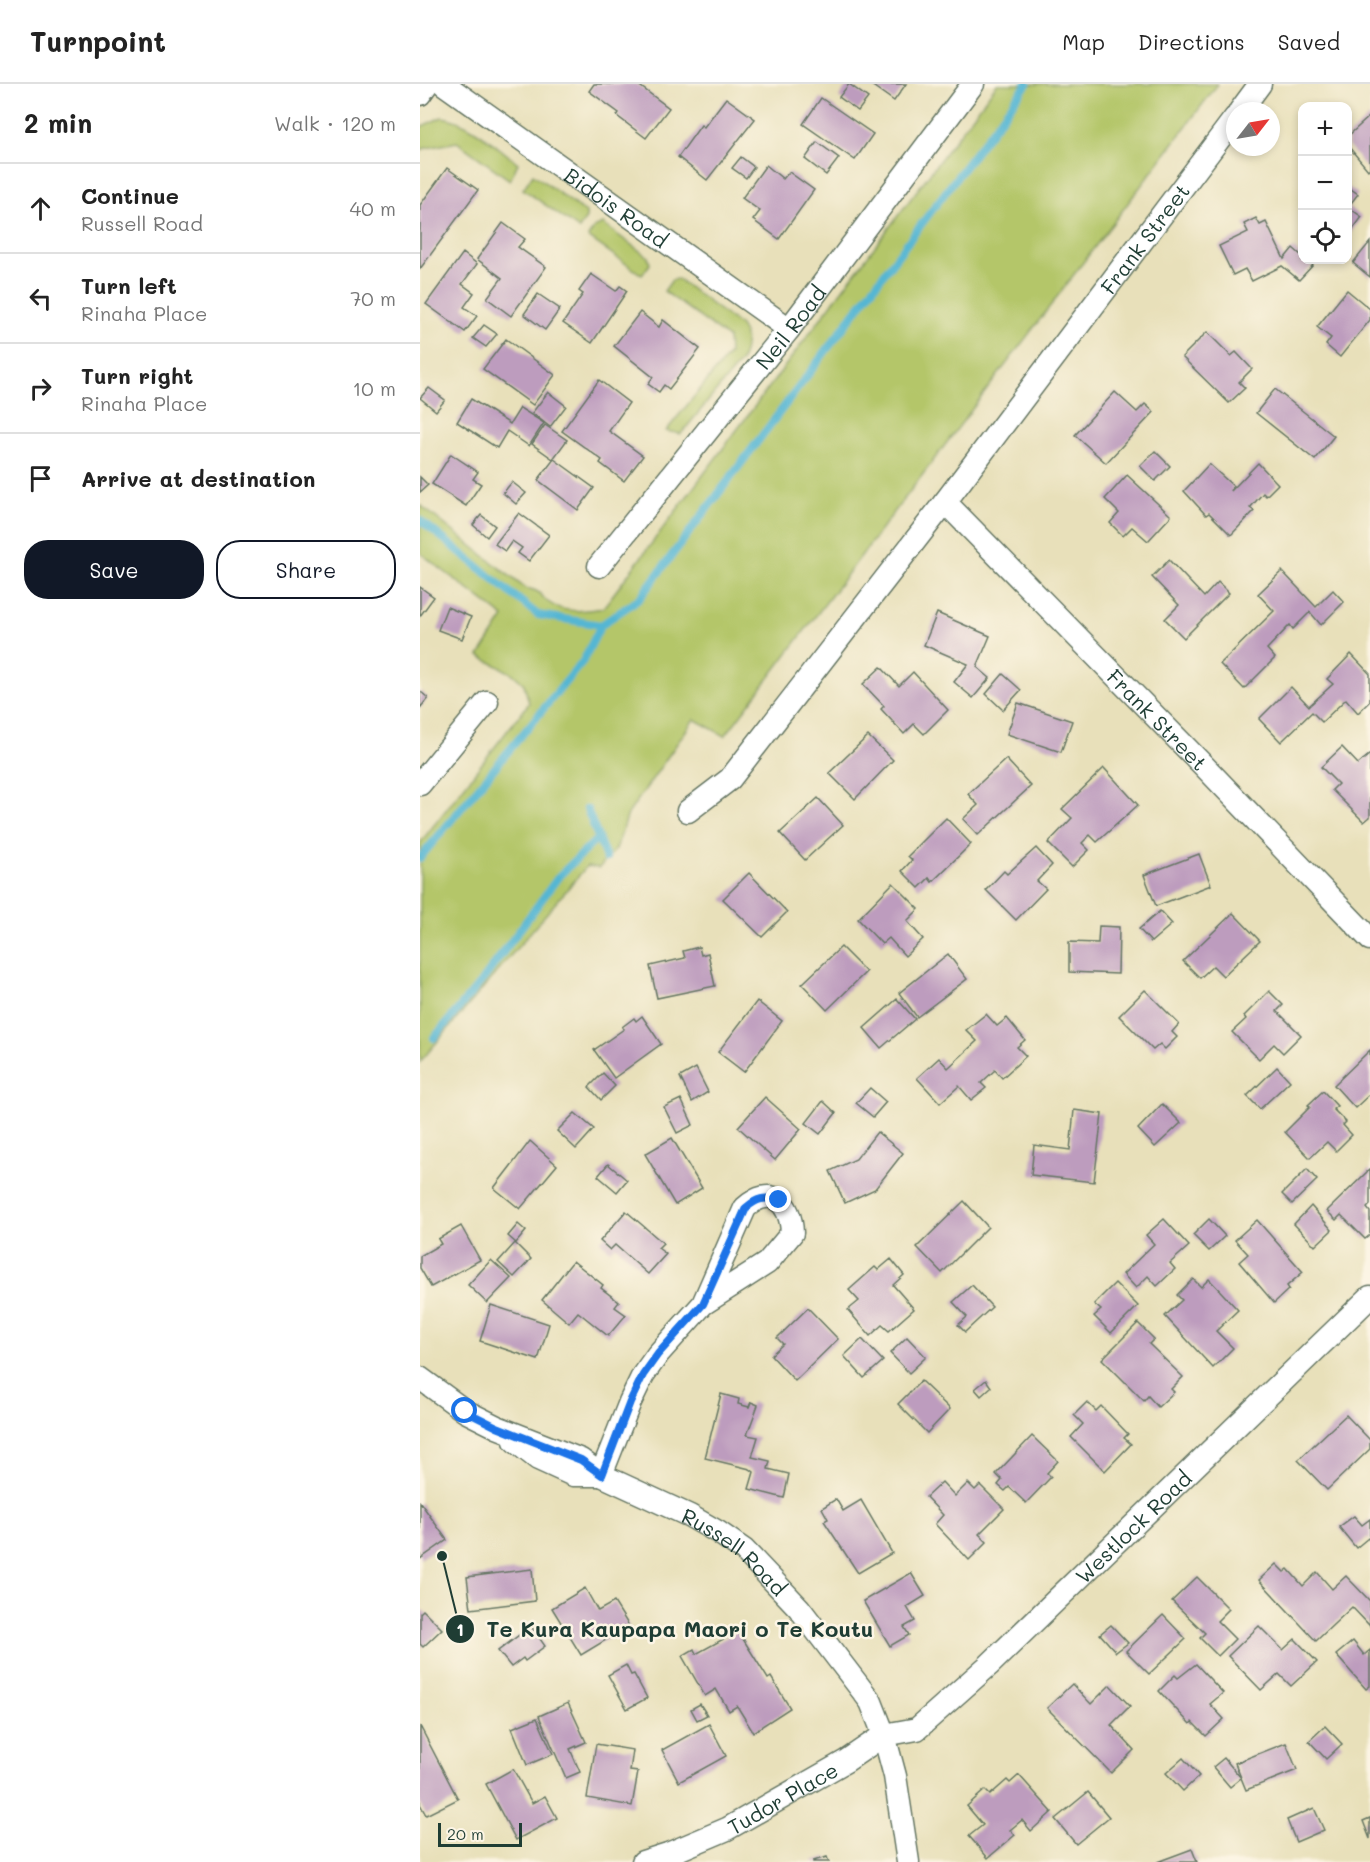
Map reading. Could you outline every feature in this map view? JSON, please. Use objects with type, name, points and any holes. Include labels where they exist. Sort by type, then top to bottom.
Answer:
[{"type":"street","points":[[420,94],[427,84]]},
{"type":"street","name":"Bidois Road","points":[[444,84],[789,329]]},
{"type":"street","name":"Neil Road","points":[[599,566],[789,329],[973,84]]},
{"type":"street","points":[[1247,102],[1260,84]]},
{"type":"street","name":"Frank Street","points":[[688,811],[730,779],[945,502],[1226,130]]},
{"type":"street","name":"Frank Street","points":[[945,502],[1370,939]]},
{"type":"street","points":[[420,784],[487,702]]},
{"type":"street","points":[[602,1475],[630,1402],[643,1375],[658,1354],[703,1304],[767,1263],[792,1233],[792,1220],[788,1209],[779,1200],[766,1197],[755,1200],[746,1208],[703,1304]]},
{"type":"street","name":"Westlock Road","points":[[884,1736],[917,1729],[989,1665],[1370,1297]]},
{"type":"street","name":"Russell Road","points":[[420,1378],[465,1411],[497,1427],[581,1460],[602,1475],[690,1516],[744,1550],[799,1608],[871,1701],[895,1776],[908,1862]]},
{"type":"street","name":"Tudor Place","points":[[643,1862],[668,1854],[726,1829],[846,1761],[884,1736]]},
{"type":"green space","points":[[997,84],[1218,84],[725,736],[694,719],[628,814],[616,849],[599,868],[587,866],[420,1062],[420,843],[529,703],[524,684],[513,674],[479,656],[504,617],[420,553],[420,505],[525,588],[536,591],[554,606],[574,611],[603,608]]},
{"type":"green space","points":[[442,117],[462,123],[472,129],[518,163],[510,180],[457,142],[422,149],[420,152],[420,127]]},
{"type":"green space","points":[[533,174],[586,213],[586,218],[579,229],[523,189]]},
{"type":"green space","points":[[603,224],[648,257],[650,264],[642,275],[588,237],[594,228]]},
{"type":"green space","points":[[678,279],[738,324],[745,342],[741,361],[681,434],[666,431],[729,354],[728,338],[664,291],[672,280]]},
{"type":"building","points":[[594,84],[637,84],[669,108],[646,138],[617,116],[619,113],[589,91]]},
{"type":"building","points":[[849,84],[868,98],[858,111],[839,97]]},
{"type":"building","points":[[870,84],[906,84],[894,101]]},
{"type":"building","points":[[726,98],[755,119],[707,180],[678,157],[701,125],[704,127]]},
{"type":"building","points":[[821,98],[873,134],[855,160],[803,124]]},
{"type":"building","points":[[1370,116],[1370,168],[1368,170],[1352,151],[1352,132]]},
{"type":"building","points":[[817,142],[839,158],[826,175],[805,159]]},
{"type":"building","points":[[741,157],[754,167],[746,178],[732,168]]},
{"type":"building","points":[[766,165],[783,179],[789,172],[814,190],[779,239],[753,220],[760,211],[742,198]]},
{"type":"building","points":[[447,168],[478,190],[420,269],[420,205]]},
{"type":"building","points":[[1352,190],[1358,194],[1352,202]]},
{"type":"building","points":[[1352,210],[1362,217],[1352,231]]},
{"type":"building","points":[[1256,218],[1260,225],[1266,222],[1284,259],[1293,248],[1298,252],[1298,264],[1313,265],[1299,280],[1282,266],[1252,281],[1245,269],[1233,275],[1219,246],[1248,232],[1244,224]]},
{"type":"building","points":[[503,223],[525,239],[518,247],[546,267],[511,316],[487,298],[502,278],[477,259]]},
{"type":"building","points":[[1370,242],[1370,277],[1353,263]]},
{"type":"building","points":[[463,253],[477,264],[462,284],[474,293],[464,307],[477,316],[465,332],[426,304]]},
{"type":"building","points":[[591,274],[616,291],[620,286],[627,291],[592,343],[563,323],[583,294],[579,291]]},
{"type":"building","points":[[1347,290],[1370,309],[1370,320],[1340,357],[1326,345],[1331,338],[1317,327]]},
{"type":"building","points":[[538,294],[560,309],[545,330],[524,314]]},
{"type":"building","points":[[640,312],[659,327],[663,320],[700,349],[669,389],[664,385],[659,392],[648,384],[653,377],[614,346]]},
{"type":"building","points":[[484,325],[497,334],[486,347],[473,338]]},
{"type":"building","points":[[1207,332],[1231,356],[1236,352],[1252,369],[1239,382],[1245,388],[1229,403],[1182,357]]},
{"type":"building","points":[[506,339],[555,375],[533,405],[483,369]]},
{"type":"building","points":[[599,380],[629,403],[609,431],[643,456],[624,481],[600,463],[602,460],[562,431]]},
{"type":"building","points":[[429,388],[445,400],[436,411],[420,398]]},
{"type":"building","points":[[1275,389],[1334,436],[1315,460],[1256,413]]},
{"type":"building","points":[[548,392],[566,406],[550,427],[532,413]]},
{"type":"building","points":[[1115,392],[1137,412],[1145,404],[1154,412],[1106,463],[1075,435]]},
{"type":"building","points":[[471,399],[510,424],[520,408],[544,423],[529,446],[507,431],[497,448],[457,422]]},
{"type":"building","points":[[545,425],[567,440],[553,459],[532,444]]},
{"type":"building","points":[[1155,451],[1170,466],[1155,481],[1140,466]]},
{"type":"building","points":[[451,454],[478,472],[473,479],[481,484],[466,506],[432,484]]},
{"type":"building","points":[[554,459],[594,488],[578,510],[538,480]]},
{"type":"building","points":[[1258,463],[1278,484],[1266,496],[1263,493],[1250,508],[1254,511],[1231,535],[1209,513],[1206,515],[1184,491],[1209,464],[1233,486],[1231,491]]},
{"type":"building","points":[[1127,475],[1171,516],[1148,541],[1132,527],[1123,536],[1110,523],[1119,513],[1105,499]]},
{"type":"building","points":[[420,477],[428,485],[420,492]]},
{"type":"building","points":[[512,482],[526,493],[516,504],[503,493]]},
{"type":"building","points":[[519,513],[549,535],[529,561],[518,553],[522,548],[512,541],[505,551],[495,544]]},
{"type":"building","points":[[481,515],[495,526],[487,537],[473,525]]},
{"type":"building","points":[[1169,560],[1204,597],[1218,582],[1229,593],[1184,638],[1165,619],[1179,605],[1152,577]]},
{"type":"building","points":[[1282,571],[1316,607],[1333,590],[1344,602],[1321,625],[1310,612],[1293,629],[1290,625],[1267,649],[1275,658],[1244,689],[1220,664],[1274,611],[1258,594]]},
{"type":"building","points":[[420,587],[434,597],[420,616]]},
{"type":"building","points":[[447,607],[471,617],[462,639],[438,630]]},
{"type":"building","points":[[937,613],[990,636],[977,667],[990,678],[973,698],[954,682],[968,664],[924,645]]},
{"type":"building","points":[[1351,654],[1370,674],[1370,701],[1358,713],[1346,699],[1322,722],[1312,712],[1281,742],[1259,719],[1291,687],[1309,706],[1333,684],[1327,679]]},
{"type":"building","points":[[881,667],[899,686],[913,672],[948,710],[924,734],[914,724],[904,734],[881,709],[884,706],[863,684]]},
{"type":"building","points":[[1003,674],[1021,690],[1003,710],[986,694]]},
{"type":"building","points":[[420,691],[428,698],[420,708]]},
{"type":"building","points":[[1018,703],[1072,721],[1061,752],[1007,734]]},
{"type":"building","points":[[868,736],[893,760],[855,799],[829,773]]},
{"type":"building","points":[[1342,747],[1358,764],[1370,754],[1370,817],[1364,822],[1332,790],[1338,784],[1321,767]]},
{"type":"building","points":[[1006,759],[1031,786],[978,835],[963,819],[978,805],[968,794]]},
{"type":"building","points":[[1104,768],[1138,805],[1097,842],[1090,835],[1082,843],[1089,850],[1072,867],[1048,843],[1072,818],[1062,809]]},
{"type":"building","points":[[818,798],[843,825],[805,860],[780,833]]},
{"type":"building","points":[[946,818],[971,844],[932,882],[929,878],[919,888],[902,871],[912,860],[908,856]]},
{"type":"building","points":[[1036,848],[1052,865],[1037,881],[1046,889],[1016,920],[986,890],[1004,871],[1007,874]]},
{"type":"building","points":[[1199,854],[1211,885],[1156,906],[1144,875]]},
{"type":"building","points":[[749,873],[787,912],[762,937],[723,899]]},
{"type":"building","points":[[893,883],[919,909],[907,921],[923,939],[905,956],[889,938],[882,944],[858,919]]},
{"type":"building","points":[[1160,911],[1172,924],[1151,942],[1139,929]]},
{"type":"building","points":[[1233,913],[1260,941],[1223,976],[1213,966],[1200,978],[1183,961]]},
{"type":"building","points":[[1099,926],[1119,927],[1118,974],[1069,972],[1069,942],[1098,943]]},
{"type":"building","points":[[699,947],[701,955],[708,953],[715,986],[657,998],[650,966],[685,958],[683,951]]},
{"type":"building","points":[[841,947],[866,972],[827,1010],[802,984]]},
{"type":"building","points":[[948,954],[967,979],[917,1017],[899,993]]},
{"type":"building","points":[[1145,990],[1179,1024],[1172,1032],[1177,1037],[1165,1049],[1160,1044],[1153,1050],[1119,1016]]},
{"type":"building","points":[[1269,991],[1283,1005],[1277,1011],[1301,1035],[1283,1053],[1274,1044],[1259,1059],[1232,1032],[1246,1019],[1244,1016]]},
{"type":"building","points":[[897,999],[915,1019],[881,1048],[864,1028]]},
{"type":"building","points":[[757,1001],[782,1021],[744,1072],[718,1052]]},
{"type":"building","points":[[986,1014],[997,1026],[1007,1018],[1025,1040],[1017,1047],[1026,1056],[1002,1078],[995,1070],[981,1083],[986,1088],[971,1100],[959,1086],[940,1103],[917,1078],[939,1058],[948,1068],[977,1041],[966,1030]]},
{"type":"building","points":[[642,1016],[661,1044],[614,1078],[594,1050],[624,1029],[622,1027],[634,1018],[636,1021]]},
{"type":"building","points":[[1370,1050],[1370,1094],[1355,1108],[1334,1085]]},
{"type":"building","points":[[1277,1067],[1290,1081],[1260,1109],[1247,1096]]},
{"type":"building","points":[[696,1068],[708,1092],[692,1102],[680,1077]]},
{"type":"building","points":[[603,1073],[615,1086],[601,1100],[589,1087]]},
{"type":"building","points":[[870,1088],[886,1102],[873,1117],[856,1103]]},
{"type":"building","points":[[1323,1091],[1337,1106],[1333,1109],[1346,1122],[1343,1125],[1352,1135],[1336,1151],[1327,1142],[1310,1158],[1285,1132]]},
{"type":"building","points":[[765,1097],[801,1129],[775,1160],[738,1127]]},
{"type":"building","points":[[681,1099],[693,1125],[677,1133],[664,1107]]},
{"type":"building","points":[[823,1101],[836,1113],[820,1134],[806,1123]]},
{"type":"building","points":[[1162,1104],[1181,1123],[1155,1147],[1138,1129]]},
{"type":"building","points":[[1074,1110],[1102,1114],[1094,1182],[1031,1175],[1034,1145],[1070,1150]]},
{"type":"building","points":[[575,1113],[594,1129],[576,1149],[557,1131]]},
{"type":"building","points":[[877,1132],[903,1153],[875,1189],[845,1203],[830,1171],[856,1159]]},
{"type":"building","points":[[672,1138],[702,1188],[675,1205],[645,1154]]},
{"type":"building","points":[[530,1141],[557,1165],[520,1209],[494,1188]]},
{"type":"building","points":[[608,1164],[627,1180],[617,1192],[598,1176]]},
{"type":"building","points":[[1307,1169],[1317,1180],[1292,1204],[1282,1194]]},
{"type":"building","points":[[1370,1169],[1370,1205],[1367,1208],[1370,1212],[1370,1235],[1365,1239],[1341,1215],[1336,1220],[1327,1211]]},
{"type":"building","points":[[964,1201],[988,1227],[942,1273],[917,1247]]},
{"type":"building","points":[[1311,1206],[1332,1230],[1315,1246],[1294,1224]]},
{"type":"building","points":[[626,1211],[663,1243],[658,1248],[666,1254],[648,1274],[615,1245],[610,1250],[600,1241]]},
{"type":"building","points":[[1164,1219],[1189,1246],[1170,1263],[1175,1269],[1157,1286],[1148,1276],[1136,1288],[1123,1274],[1154,1244],[1146,1235]]},
{"type":"building","points":[[1209,1219],[1225,1236],[1209,1251],[1193,1235]]},
{"type":"building","points":[[1257,1220],[1303,1272],[1287,1286],[1289,1289],[1274,1303],[1239,1262],[1248,1254],[1235,1240]]},
{"type":"building","points":[[518,1224],[526,1231],[516,1243],[508,1236]]},
{"type":"building","points":[[461,1226],[480,1260],[431,1287],[420,1268],[420,1256],[441,1244],[438,1239]]},
{"type":"building","points":[[515,1243],[531,1259],[514,1277],[498,1262]]},
{"type":"building","points":[[891,1259],[904,1275],[893,1285],[914,1309],[889,1331],[882,1325],[870,1336],[848,1310],[859,1301],[849,1290],[875,1267],[878,1270]]},
{"type":"building","points":[[491,1260],[511,1278],[487,1303],[468,1285]]},
{"type":"building","points":[[573,1261],[603,1285],[601,1288],[619,1302],[615,1307],[626,1315],[608,1336],[578,1312],[569,1323],[542,1300]]},
{"type":"building","points":[[1193,1279],[1201,1287],[1209,1279],[1238,1310],[1216,1331],[1233,1348],[1213,1368],[1165,1316],[1182,1300],[1177,1295]]},
{"type":"building","points":[[1115,1283],[1138,1306],[1111,1333],[1094,1316],[1101,1310],[1094,1304]]},
{"type":"building","points":[[972,1285],[992,1307],[965,1332],[958,1325],[967,1317],[953,1302]]},
{"type":"building","points":[[491,1305],[549,1324],[538,1360],[480,1341]]},
{"type":"building","points":[[808,1308],[838,1339],[795,1381],[771,1355],[783,1344],[777,1338]]},
{"type":"building","points":[[1138,1323],[1154,1339],[1149,1344],[1183,1377],[1171,1389],[1174,1392],[1158,1407],[1148,1396],[1144,1401],[1102,1359]]},
{"type":"building","points":[[907,1337],[926,1357],[909,1373],[890,1353]]},
{"type":"building","points":[[862,1339],[883,1361],[864,1378],[844,1356]]},
{"type":"building","points":[[986,1380],[991,1387],[981,1396],[975,1389]]},
{"type":"building","points":[[921,1381],[950,1409],[927,1433],[898,1404]]},
{"type":"building","points":[[721,1394],[739,1399],[738,1404],[749,1407],[751,1402],[758,1405],[747,1435],[758,1437],[752,1457],[770,1461],[768,1469],[789,1474],[784,1498],[749,1489],[754,1472],[750,1469],[705,1458]]},
{"type":"building","points":[[1087,1402],[1096,1411],[1101,1406],[1128,1434],[1124,1438],[1131,1444],[1105,1471],[1071,1437],[1083,1424],[1074,1415]]},
{"type":"building","points":[[1346,1415],[1370,1440],[1370,1449],[1327,1490],[1298,1460]]},
{"type":"building","points":[[1032,1436],[1058,1461],[1047,1473],[1051,1477],[1026,1503],[1009,1487],[1005,1491],[998,1485],[1002,1480],[996,1474]]},
{"type":"building","points":[[942,1482],[955,1496],[968,1483],[975,1490],[980,1485],[1004,1509],[979,1534],[987,1542],[969,1560],[935,1524],[943,1515],[926,1497]]},
{"type":"building","points":[[836,1499],[843,1511],[861,1500],[892,1553],[858,1573],[824,1521],[828,1519],[822,1508]]},
{"type":"building","points":[[420,1502],[447,1540],[420,1559]]},
{"type":"building","points":[[1354,1516],[1362,1525],[1370,1519],[1370,1541],[1368,1538],[1356,1548],[1339,1527]]},
{"type":"building","points":[[1276,1564],[1284,1572],[1288,1569],[1303,1586],[1317,1572],[1332,1589],[1346,1576],[1370,1601],[1370,1626],[1352,1607],[1316,1641],[1259,1580]]},
{"type":"building","points":[[532,1569],[535,1601],[471,1609],[467,1577]]},
{"type":"building","points":[[911,1573],[925,1596],[907,1607],[915,1621],[904,1627],[909,1635],[890,1646],[863,1601]]},
{"type":"building","points":[[1197,1577],[1229,1609],[1217,1621],[1235,1639],[1218,1656],[1200,1638],[1205,1633],[1172,1601]]},
{"type":"building","points":[[585,1588],[598,1611],[614,1602],[629,1626],[581,1655],[552,1608]]},
{"type":"building","points":[[423,1610],[442,1629],[423,1647],[420,1644],[420,1613]]},
{"type":"building","points":[[1163,1615],[1186,1639],[1149,1674],[1126,1651]]},
{"type":"building","points":[[1111,1625],[1128,1643],[1116,1652],[1100,1634]]},
{"type":"building","points":[[531,1626],[545,1646],[525,1661],[523,1658],[511,1667],[498,1651]]},
{"type":"building","points":[[1259,1626],[1283,1650],[1295,1639],[1317,1662],[1291,1686],[1279,1674],[1261,1690],[1228,1656]]},
{"type":"building","points":[[738,1631],[768,1679],[771,1677],[790,1708],[753,1732],[737,1706],[729,1711],[716,1689],[705,1696],[682,1656],[694,1649],[696,1654]]},
{"type":"building","points":[[1353,1641],[1364,1655],[1370,1650],[1370,1686],[1366,1689],[1336,1655]]},
{"type":"building","points":[[1196,1664],[1223,1693],[1210,1704],[1224,1719],[1206,1736],[1192,1722],[1190,1724],[1159,1691],[1175,1675],[1178,1678]]},
{"type":"building","points":[[626,1665],[631,1675],[634,1674],[647,1698],[627,1709],[608,1675]]},
{"type":"building","points":[[1072,1684],[1091,1704],[1110,1685],[1130,1706],[1111,1725],[1134,1750],[1111,1773],[1047,1708]]},
{"type":"building","points":[[568,1703],[586,1742],[570,1749],[580,1772],[566,1778],[539,1716]]},
{"type":"building","points":[[700,1704],[707,1715],[697,1720],[691,1709]]},
{"type":"building","points":[[537,1718],[553,1754],[527,1765],[512,1728]]},
{"type":"building","points":[[709,1724],[726,1756],[679,1782],[662,1750]]},
{"type":"building","points":[[420,1726],[458,1799],[426,1815],[420,1804]]},
{"type":"building","points":[[1325,1726],[1342,1744],[1326,1759],[1309,1741]]},
{"type":"building","points":[[1286,1743],[1297,1770],[1246,1790],[1235,1763]]},
{"type":"building","points":[[596,1744],[633,1750],[630,1771],[638,1772],[632,1806],[587,1798]]},
{"type":"building","points":[[1183,1758],[1199,1776],[1183,1791],[1166,1773]]},
{"type":"building","points":[[1224,1758],[1241,1778],[1230,1787],[1213,1767]]},
{"type":"building","points":[[513,1769],[532,1803],[545,1796],[557,1818],[516,1840],[486,1784]]},
{"type":"building","points":[[1019,1775],[1052,1812],[1031,1831],[1022,1820],[1010,1830],[1015,1835],[988,1858],[969,1836],[983,1825],[967,1806],[985,1790],[990,1795],[1007,1780],[1010,1783]]},
{"type":"building","points":[[1088,1792],[1109,1817],[1076,1844],[1055,1819]]},
{"type":"building","points":[[1314,1808],[1324,1830],[1296,1842],[1287,1820]]},
{"type":"building","points":[[1370,1818],[1370,1839],[1363,1821]]},
{"type":"building","points":[[1192,1849],[1197,1862],[1157,1862]]},
{"type":"building","points":[[827,1857],[829,1862],[813,1862],[813,1861]]},
{"type":"waterway","points":[[420,520],[538,615],[601,625],[639,599],[1027,84]]},
{"type":"waterway","points":[[420,858],[583,661],[601,625]]},
{"type":"waterway","points":[[587,809],[606,858]]},
{"type":"waterway","points":[[434,1038],[485,977],[559,876],[598,838]]},
{"type":"place","name":"Te Kura Kaupapa Maori o Te Koutu","points":[[442,1556]]},
{"type":"route","points":[[465,1411],[497,1427],[581,1460],[602,1475],[643,1375],[658,1354],[703,1304],[746,1208],[755,1200],[766,1197],[779,1200]]}]
